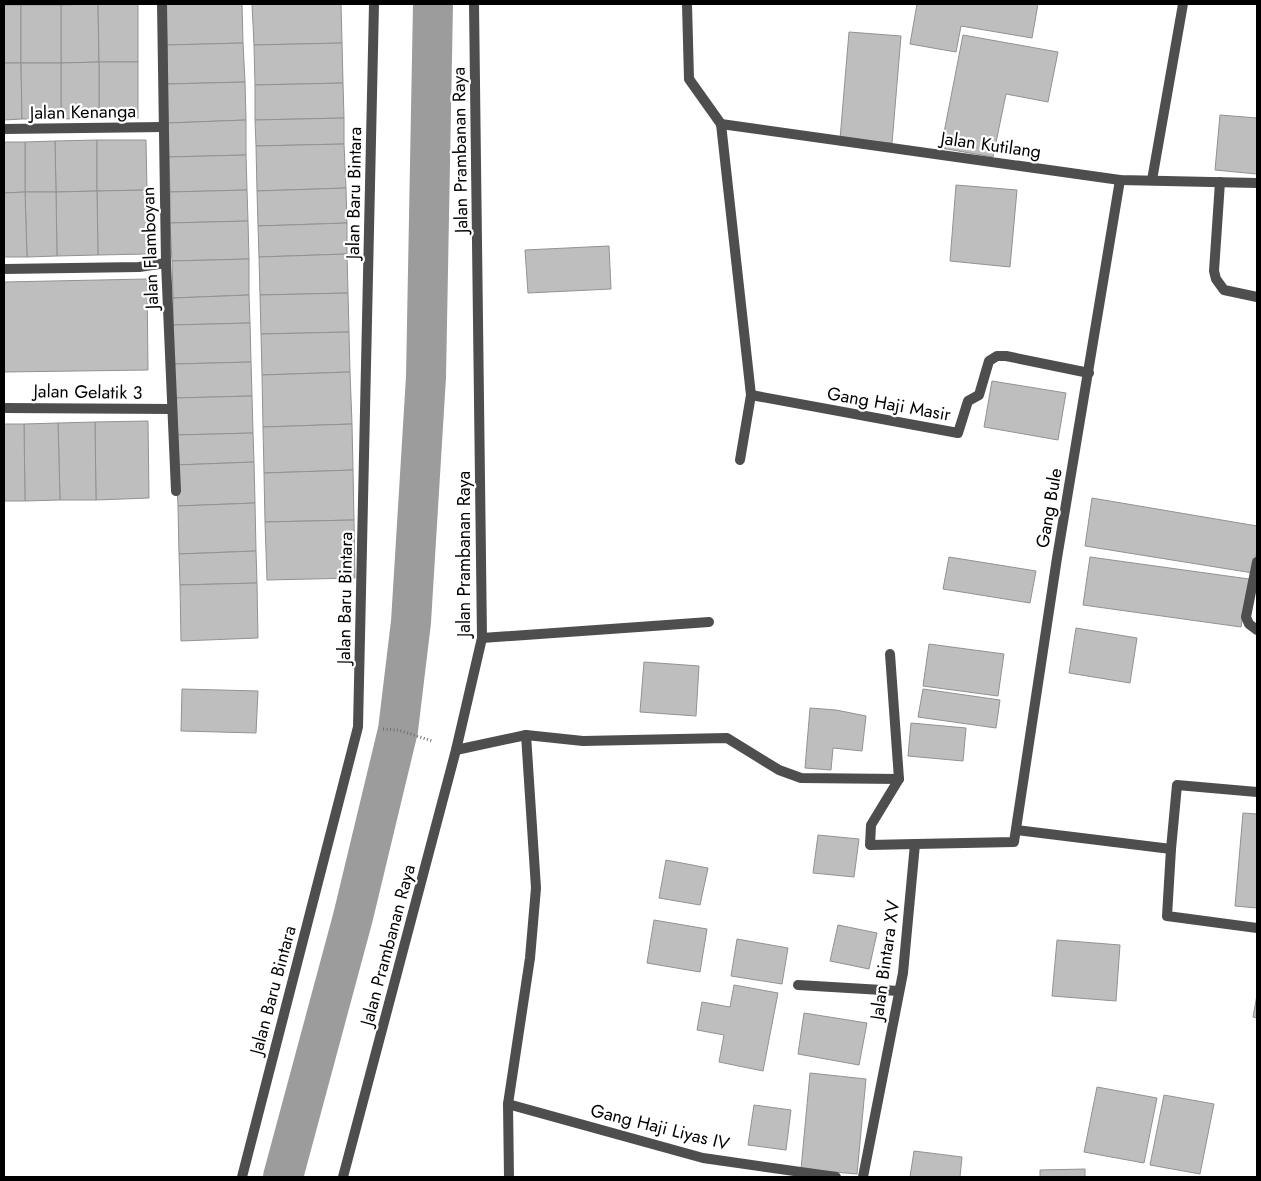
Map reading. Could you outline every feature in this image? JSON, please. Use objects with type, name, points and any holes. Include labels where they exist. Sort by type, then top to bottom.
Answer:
[{"type":"street","name":"Jalan Flamboyan","points":[[162,4],[166,263],[176,491]]},
{"type":"street","name":"Jalan Baru Bintara","points":[[242,1177],[358,727],[374,4]]},
{"type":"street","name":"Jalan Prambanan Raya","points":[[344,1177],[456,750],[482,638],[474,4]]},
{"type":"street","points":[[687,4],[689,79],[721,124],[751,395],[740,460]]},
{"type":"street","points":[[1152,180],[1183,4]]},
{"type":"street","name":"Jalan Kutilang","points":[[721,124],[1120,180],[1257,182]]},
{"type":"street","name":"Jalan Kenanga","points":[[4,129],[163,127]]},
{"type":"street","name":"Gang Bule","points":[[916,844],[1014,842],[1057,558],[1120,180]]},
{"type":"street","points":[[1220,182],[1214,271],[1216,279],[1224,290],[1257,297]]},
{"type":"street","points":[[4,269],[139,267],[166,263]]},
{"type":"street","name":"Gang Haji Masir","points":[[751,395],[958,433],[968,401],[979,394],[990,361],[993,358],[1006,356],[1089,373]]},
{"type":"street","name":"Jalan Gelatik 3","points":[[4,408],[172,409]]},
{"type":"street","points":[[1257,562],[1246,617],[1248,624],[1257,630]]},
{"type":"street","points":[[482,638],[709,622]]},
{"type":"street","points":[[890,654],[899,779],[872,825],[870,846],[916,844]]},
{"type":"street","points":[[456,750],[526,735],[583,741],[727,738],[779,770],[801,778],[899,779]]},
{"type":"street","points":[[509,1177],[508,1104],[530,958],[536,888],[526,735]]},
{"type":"street","points":[[1257,792],[1177,785],[1167,916],[1257,928]]},
{"type":"street","points":[[1016,830],[1171,849]]},
{"type":"street","name":"Jalan Bintara XV","points":[[863,1177],[899,991],[916,844]]},
{"type":"street","points":[[798,985],[899,991]]},
{"type":"street","name":"Gang Haji Liyas IV","points":[[508,1104],[703,1158],[836,1177]]},
{"type":"path","points":[[358,727],[398,730],[456,750]]},
{"type":"building","points":[[98,4],[99,62],[61,63],[61,5]]},
{"type":"building","points":[[98,4],[138,4],[138,62],[99,62]]},
{"type":"building","points":[[166,4],[242,4],[243,43],[167,45]]},
{"type":"building","points":[[252,4],[341,4],[342,43],[254,45]]},
{"type":"building","points":[[917,4],[1038,4],[1032,38],[961,26],[956,52],[910,44]]},
{"type":"building","points":[[4,5],[21,5],[21,63],[4,63]]},
{"type":"building","points":[[21,5],[61,5],[61,63],[21,63]]},
{"type":"building","points":[[849,32],[901,36],[892,143],[840,139]]},
{"type":"building","points":[[963,35],[1058,52],[1048,102],[1006,94],[993,157],[941,148]]},
{"type":"building","points":[[243,43],[245,82],[167,84],[167,45]]},
{"type":"building","points":[[342,43],[343,83],[255,85],[254,45]]},
{"type":"building","points":[[99,62],[138,62],[138,118],[99,118]]},
{"type":"building","points":[[99,62],[99,118],[61,119],[61,63]]},
{"type":"building","points":[[4,63],[21,63],[22,119],[4,120]]},
{"type":"building","points":[[21,63],[61,63],[61,119],[22,119]]},
{"type":"building","points":[[245,82],[246,120],[168,123],[167,84]]},
{"type":"building","points":[[343,83],[344,118],[255,120],[255,85]]},
{"type":"building","points":[[1220,115],[1257,118],[1257,174],[1215,170]]},
{"type":"building","points":[[344,118],[344,144],[256,146],[255,120]]},
{"type":"building","points":[[246,120],[246,155],[169,157],[168,123]]},
{"type":"building","points":[[97,140],[97,191],[56,192],[55,141]]},
{"type":"building","points":[[97,140],[146,140],[147,190],[97,191]]},
{"type":"building","points":[[55,141],[56,192],[25,192],[25,142]]},
{"type":"building","points":[[4,142],[25,142],[25,192],[4,193]]},
{"type":"building","points":[[344,144],[346,188],[257,191],[256,146]]},
{"type":"building","points":[[246,155],[247,190],[170,192],[169,157]]},
{"type":"building","points":[[956,185],[1017,190],[1010,267],[950,261]]},
{"type":"building","points":[[346,188],[347,223],[258,226],[257,191]]},
{"type":"building","points":[[147,190],[148,254],[98,255],[97,191]]},
{"type":"building","points":[[247,190],[248,221],[170,223],[170,192]]},
{"type":"building","points":[[97,191],[98,255],[57,256],[56,192]]},
{"type":"building","points":[[25,192],[56,192],[57,256],[27,257]]},
{"type":"building","points":[[25,192],[27,257],[4,257],[4,193]]},
{"type":"building","points":[[248,221],[249,259],[172,261],[170,223]]},
{"type":"building","points":[[347,223],[347,254],[259,257],[258,226]]},
{"type":"building","points":[[609,246],[611,289],[528,293],[525,250]]},
{"type":"building","points":[[347,254],[348,293],[260,295],[259,257]]},
{"type":"building","points":[[249,259],[249,295],[173,298],[172,261]]},
{"type":"building","points":[[147,279],[148,370],[4,372],[4,282]]},
{"type":"building","points":[[348,293],[349,332],[261,334],[260,295]]},
{"type":"building","points":[[249,295],[250,323],[173,325],[173,298]]},
{"type":"building","points":[[250,323],[251,362],[174,364],[173,325]]},
{"type":"building","points":[[349,332],[350,372],[262,375],[261,334]]},
{"type":"building","points":[[251,362],[252,396],[175,398],[174,364]]},
{"type":"building","points":[[350,372],[352,424],[263,427],[262,375]]},
{"type":"building","points":[[992,381],[1066,393],[1058,440],[984,427]]},
{"type":"building","points":[[252,396],[253,433],[176,435],[175,398]]},
{"type":"building","points":[[148,421],[149,498],[96,500],[95,422]]},
{"type":"building","points":[[95,422],[96,500],[60,500],[58,423]]},
{"type":"building","points":[[58,423],[60,500],[25,501],[24,424]]},
{"type":"building","points":[[4,424],[24,424],[25,501],[4,501]]},
{"type":"building","points":[[352,424],[353,470],[264,473],[263,427]]},
{"type":"building","points":[[253,433],[254,462],[176,465],[176,435]]},
{"type":"building","points":[[254,462],[255,503],[178,506],[176,465]]},
{"type":"building","points":[[353,470],[354,520],[265,522],[264,473]]},
{"type":"building","points":[[1092,498],[1257,526],[1257,550],[1253,573],[1085,546]]},
{"type":"building","points":[[255,503],[256,551],[179,554],[178,506]]},
{"type":"building","points":[[354,520],[355,578],[267,580],[265,522]]},
{"type":"building","points":[[256,551],[257,583],[180,585],[179,554]]},
{"type":"building","points":[[949,557],[1036,571],[1030,603],[943,589]]},
{"type":"building","points":[[1090,557],[1249,579],[1241,627],[1083,605]]},
{"type":"building","points":[[257,583],[258,638],[181,641],[180,585]]},
{"type":"building","points":[[1076,628],[1137,638],[1130,683],[1069,673]]},
{"type":"building","points":[[929,644],[1004,654],[998,696],[923,686]]},
{"type":"building","points":[[644,662],[699,666],[696,716],[640,712]]},
{"type":"building","points":[[182,689],[258,691],[256,733],[181,731]]},
{"type":"building","points":[[923,689],[1000,700],[996,728],[918,717]]},
{"type":"building","points":[[810,708],[836,710],[866,716],[862,751],[833,748],[831,770],[805,768]]},
{"type":"building","points":[[911,723],[966,728],[963,761],[908,756]]},
{"type":"building","points":[[1243,813],[1257,814],[1257,908],[1235,906]]},
{"type":"building","points":[[818,835],[859,839],[854,877],[813,873]]},
{"type":"building","points":[[666,860],[708,868],[700,905],[659,898]]},
{"type":"building","points":[[654,920],[707,929],[700,972],[647,963]]},
{"type":"building","points":[[838,925],[877,933],[869,969],[830,961]]},
{"type":"building","points":[[737,939],[788,948],[782,984],[731,976]]},
{"type":"building","points":[[1057,940],[1120,945],[1116,1001],[1052,996]]},
{"type":"building","points":[[734,985],[778,993],[763,1071],[719,1062],[724,1035],[697,1030],[702,1002],[730,1007]]},
{"type":"building","points":[[1257,995],[1257,1018],[1253,1017]]},
{"type":"building","points":[[804,1013],[867,1023],[859,1065],[798,1054]]},
{"type":"building","points":[[810,1073],[866,1079],[857,1174],[801,1169]]},
{"type":"building","points":[[1097,1087],[1157,1098],[1144,1163],[1084,1152]]},
{"type":"building","points":[[1164,1095],[1214,1104],[1200,1174],[1150,1165]]},
{"type":"building","points":[[754,1105],[791,1110],[786,1150],[748,1145]]},
{"type":"building","points":[[914,1151],[962,1157],[960,1177],[910,1177]]},
{"type":"building","points":[[1085,1169],[1085,1177],[1040,1177],[1040,1170]]},
{"type":"waterway","points":[[283,1177],[353,917],[398,730],[411,622],[426,377],[433,4]]}]
